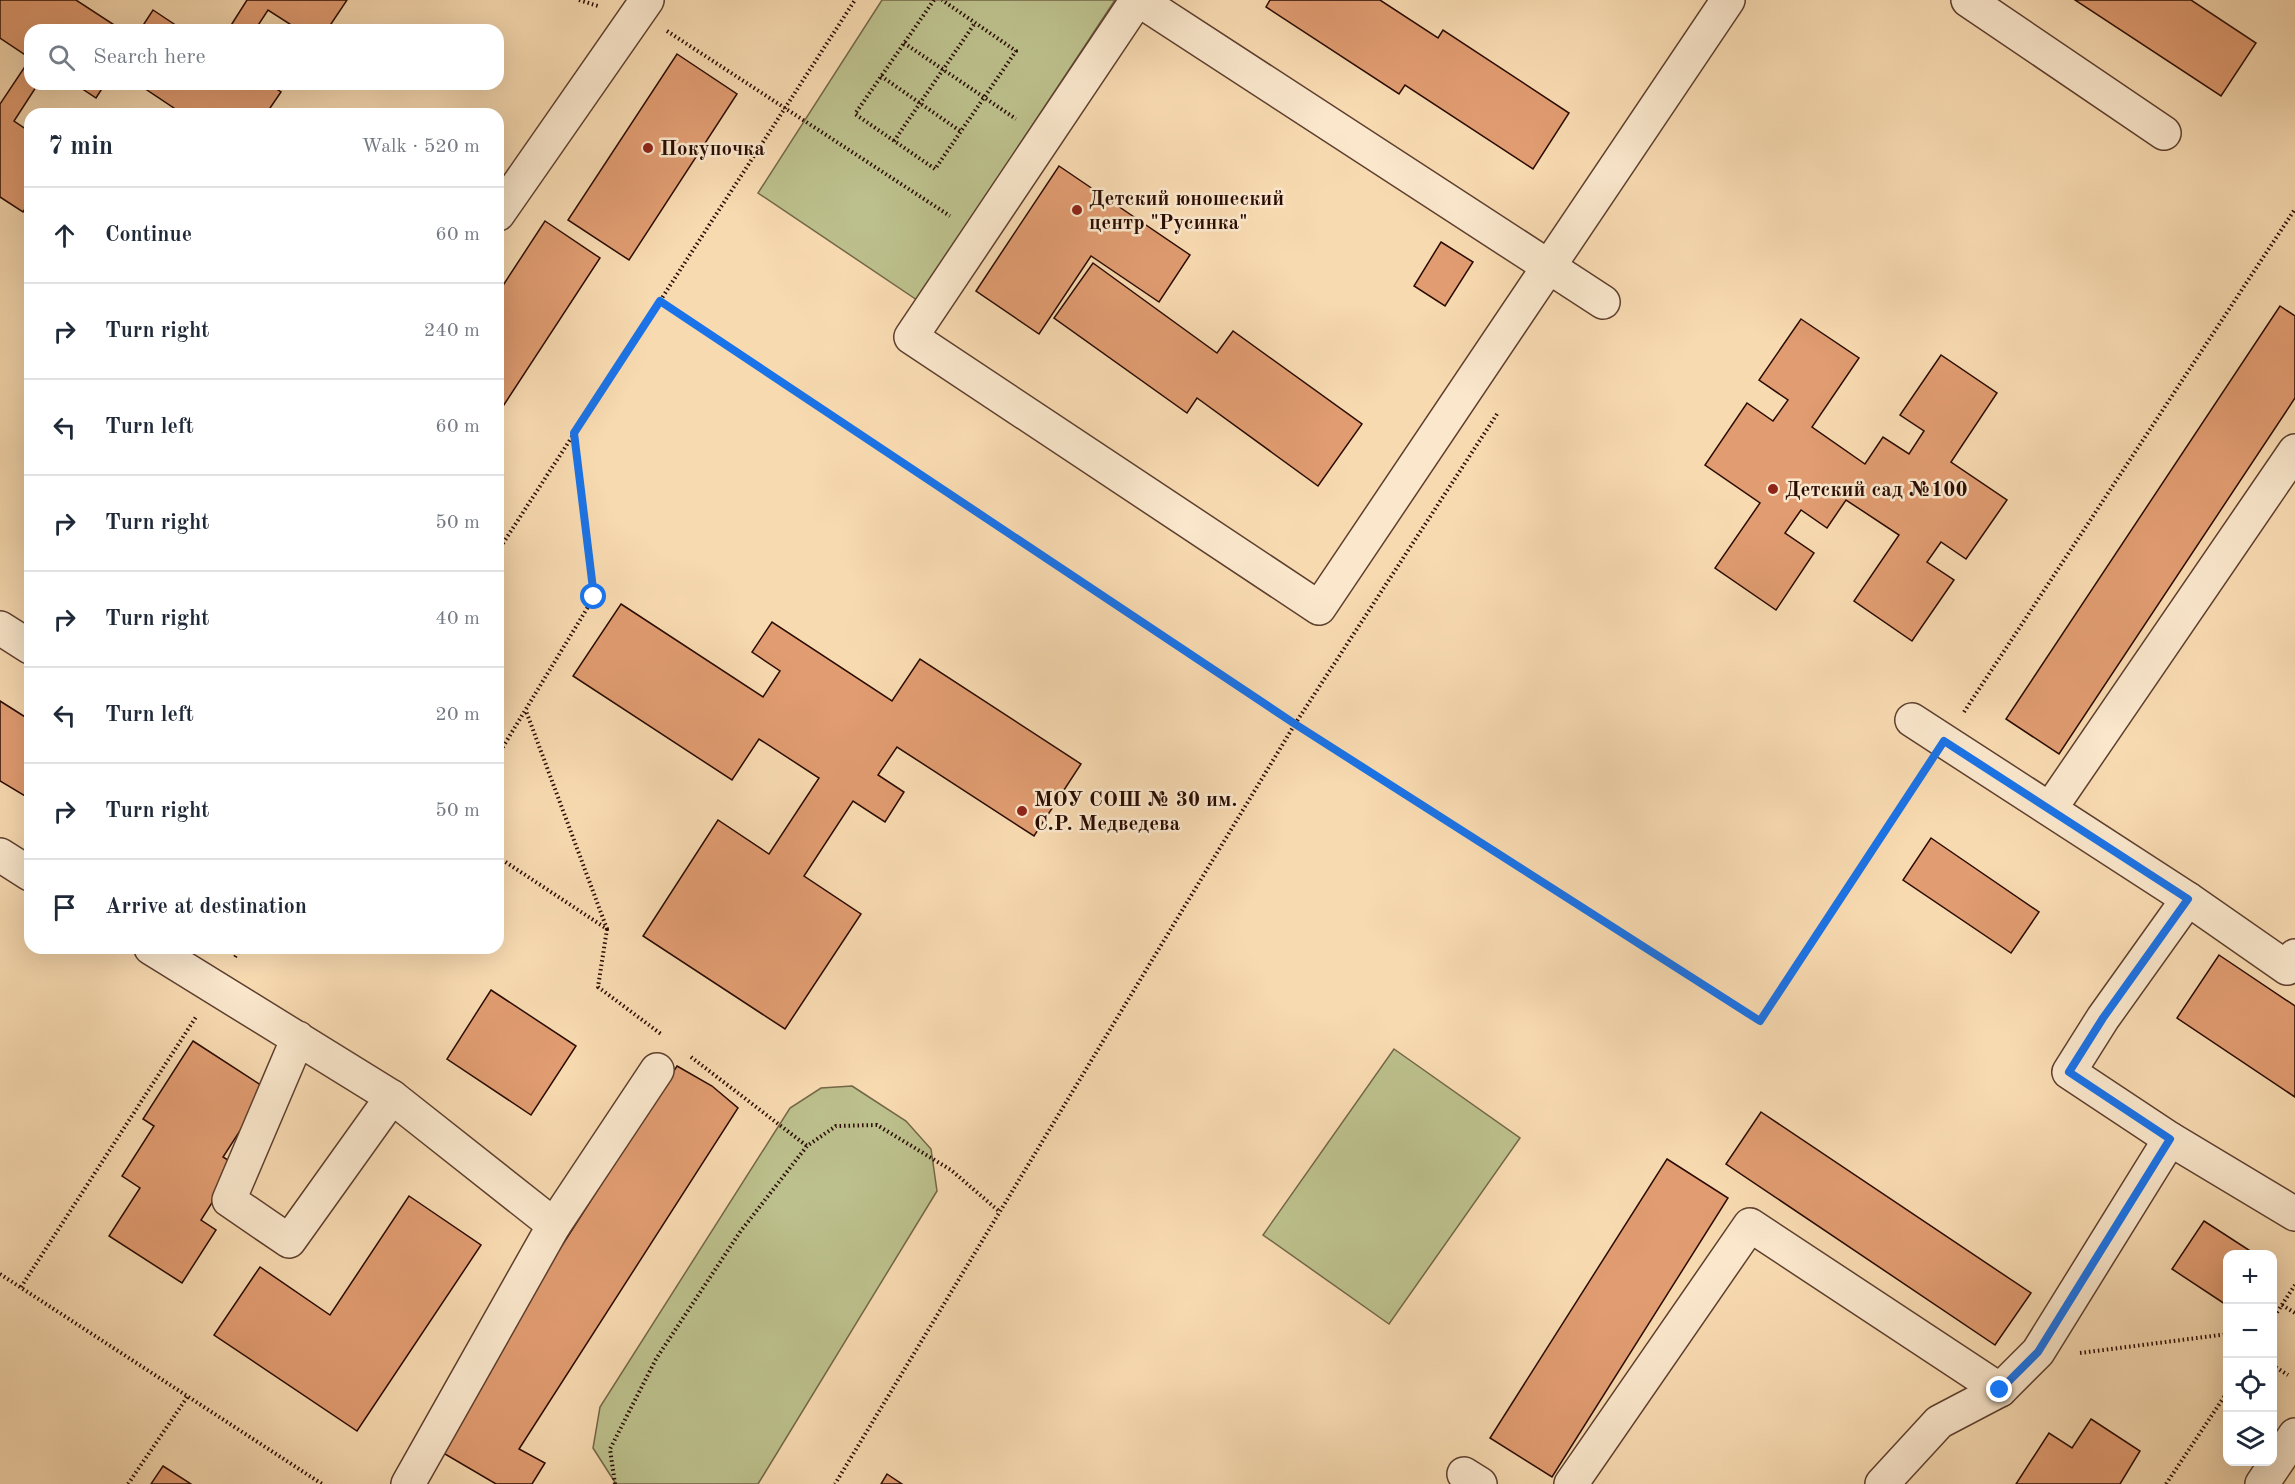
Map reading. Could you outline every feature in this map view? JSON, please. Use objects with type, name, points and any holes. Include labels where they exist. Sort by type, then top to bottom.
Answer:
[{"type":"street","points":[[1603,302],[1547,267],[1138,0],[911,337],[1319,608],[1547,267],[1728,0]]},
{"type":"street","points":[[1968,0],[2164,133]]},
{"type":"street","points":[[504,205],[641,9]]},
{"type":"street","points":[[2050,808],[2295,451]]},
{"type":"street","points":[[0,628],[24,643]]},
{"type":"street","points":[[1912,720],[2188,899],[2287,968],[2295,956]]},
{"type":"street","points":[[0,855],[24,870]]},
{"type":"street","points":[[2188,899],[2103,1018],[2069,1072],[2170,1139],[2295,1214]]},
{"type":"street","points":[[161,954],[392,1097],[554,1225]]},
{"type":"street","points":[[298,1038],[229,1200],[289,1241],[392,1097]]},
{"type":"street","points":[[408,1484],[554,1225],[657,1070]]},
{"type":"street","points":[[1882,1484],[1939,1422],[2000,1390],[2038,1352],[2170,1139]]},
{"type":"street","points":[[1571,1484],[1750,1225],[2000,1390]]},
{"type":"street","points":[[2262,1484],[2295,1435]]},
{"type":"path","points":[[579,0],[641,9],[662,27],[786,106],[955,219]]},
{"type":"path","points":[[504,542],[855,0]]},
{"type":"path","points":[[934,0],[855,114],[935,169],[1016,51],[942,0]]},
{"type":"path","points":[[894,141],[975,23]]},
{"type":"path","points":[[904,43],[1043,139]]},
{"type":"path","points":[[881,76],[960,132]]},
{"type":"path","points":[[660,301],[1295,724],[1760,1021],[2295,209]]},
{"type":"path","points":[[504,746],[594,597],[574,433]]},
{"type":"path","points":[[504,861],[607,929],[526,711]]},
{"type":"path","points":[[835,1484],[1295,724]]},
{"type":"path","points":[[21,1287],[237,954]]},
{"type":"path","points":[[615,1484],[610,1449],[656,1359],[740,1232],[807,1146],[836,1126],[877,1125],[951,1170],[1000,1212]]},
{"type":"path","points":[[0,1274],[322,1484]]},
{"type":"path","points":[[2277,1312],[2295,1285]]},
{"type":"path","points":[[2282,1305],[2295,1313]]},
{"type":"path","points":[[2277,1368],[2288,1375]]},
{"type":"path","points":[[128,1484],[188,1396]]},
{"type":"path","points":[[2166,1484],[2223,1398]]},
{"type":"green space","points":[[882,0],[1115,0],[917,300],[758,193]]},
{"type":"green space","points":[[1394,1049],[1520,1138],[1389,1324],[1263,1235]]},
{"type":"green space","points":[[852,1086],[906,1121],[931,1149],[937,1191],[758,1484],[616,1484],[593,1448],[600,1407],[790,1108],[821,1088]]},
{"type":"building","points":[[0,0],[76,0],[113,24],[24,24],[24,54],[0,38]]},
{"type":"building","points":[[247,0],[347,0],[331,24],[290,24],[268,10],[259,24],[232,24]]},
{"type":"building","points":[[1270,0],[1380,0],[1438,38],[1443,30],[1569,113],[1533,169],[1405,85],[1399,94],[1266,7]]},
{"type":"building","points":[[2075,0],[2191,0],[2256,43],[2221,96]]},
{"type":"building","points":[[153,10],[174,24],[144,24]]},
{"type":"building","points":[[677,54],[737,94],[629,260],[568,220]]},
{"type":"building","points":[[24,68],[24,90],[34,90],[14,121],[24,128],[23,212],[0,197],[0,104]]},
{"type":"building","points":[[84,90],[101,90],[96,98]]},
{"type":"building","points":[[147,90],[278,90],[281,92],[270,108],[174,108]]},
{"type":"building","name":"Детский юношеский центр \"Русинка\"","points":[[1059,166],[1190,255],[1159,302],[1091,256],[1039,334],[976,291]]},
{"type":"building","points":[[545,221],[600,258],[504,405],[504,284]]},
{"type":"building","points":[[1441,242],[1473,262],[1445,306],[1414,286]]},
{"type":"building","points":[[1093,263],[1217,353],[1233,331],[1362,424],[1318,486],[1197,398],[1187,413],[1054,318]]},
{"type":"building","points":[[2280,306],[2295,316],[2295,398],[2059,754],[2006,719]]},
{"type":"building","points":[[1801,319],[1859,358],[1812,427],[1865,464],[1883,437],[1909,454],[1924,431],[1900,415],[1941,355],[1997,393],[1951,462],[2007,500],[1966,559],[1941,542],[1927,562],[1954,580],[1912,641],[1854,601],[1899,535],[1846,500],[1827,528],[1801,510],[1785,533],[1814,553],[1776,610],[1715,568],[1760,503],[1705,465],[1747,403],[1773,421],[1788,400],[1759,380]]},
{"type":"building","name":"МОУ СОШ № 30 им. С.Р. Медведева","points":[[621,604],[763,697],[780,671],[752,652],[772,622],[892,701],[920,659],[1081,764],[1034,836],[897,747],[878,775],[904,792],[885,822],[853,801],[804,876],[861,914],[785,1029],[643,936],[718,820],[769,854],[819,778],[759,739],[732,780],[573,676]]},
{"type":"building","points":[[0,701],[24,716],[24,795],[0,781]]},
{"type":"building","points":[[1931,838],[2039,912],[2011,953],[1903,880]]},
{"type":"building","points":[[2219,955],[2295,1006],[2295,1097],[2177,1018]]},
{"type":"building","points":[[491,990],[576,1046],[531,1115],[447,1059]]},
{"type":"building","points":[[193,1041],[267,1089],[223,1157],[236,1165],[201,1220],[216,1230],[182,1283],[109,1236],[140,1188],[122,1176],[154,1126],[143,1119]]},
{"type":"building","points":[[677,1066],[712,1086],[738,1108],[519,1449],[545,1463],[532,1484],[496,1484],[433,1447]]},
{"type":"building","points":[[1761,1112],[2031,1293],[1995,1345],[1726,1164]]},
{"type":"building","points":[[1667,1159],[1728,1198],[1552,1477],[1490,1438]]},
{"type":"building","points":[[409,1196],[481,1245],[357,1431],[214,1335],[260,1267],[330,1315]]},
{"type":"building","points":[[2204,1221],[2249,1250],[2223,1250],[2223,1303],[2172,1269]]},
{"type":"building","points":[[2091,1419],[2140,1451],[2120,1484],[2016,1484],[2049,1433],[2072,1448]]},
{"type":"building","points":[[163,1466],[191,1484],[151,1484]]},
{"type":"building","points":[[887,1474],[902,1484],[881,1484]]},
{"type":"place","name":"Покупочка","points":[[648,148]]},
{"type":"place","name":"Детский юношеский центр \"Русинка\"","points":[[1077,210]]},
{"type":"place","name":"Детский сад №100","points":[[1773,489]]},
{"type":"place","name":"МОУ СОШ № 30 им. С.Р. Медведева","points":[[1022,811]]},
{"type":"route","points":[[594,597],[574,433],[660,301],[1295,724],[1760,1021],[1944,741],[2188,899],[2103,1018],[2069,1072],[2170,1139],[2038,1352],[2000,1390]]}]
